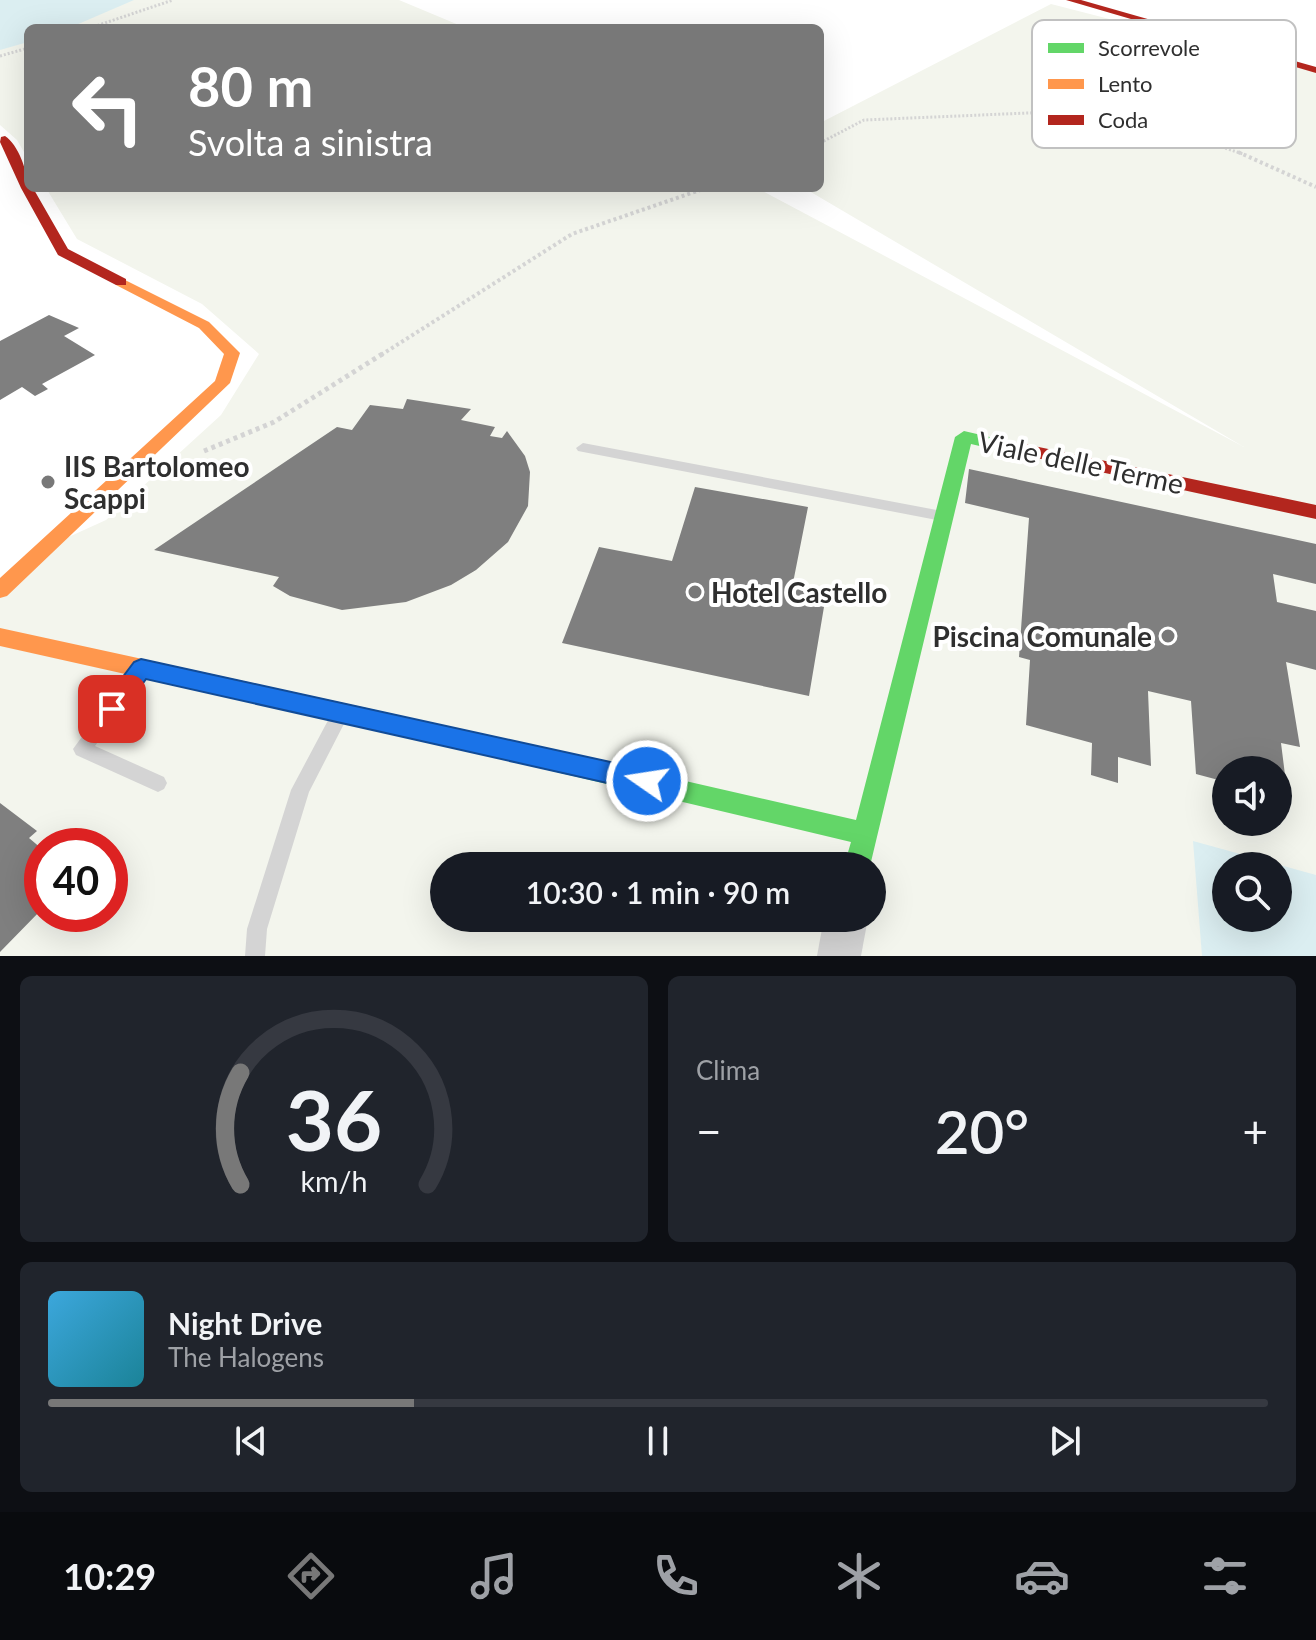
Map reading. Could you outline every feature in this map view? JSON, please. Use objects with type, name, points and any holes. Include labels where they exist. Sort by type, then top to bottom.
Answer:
[{"type":"street","points":[[1071,0],[1141,20]]},
{"type":"street","points":[[1296,64],[1316,70]]},
{"type":"street","points":[[5,140],[24,181]]},
{"type":"street","points":[[0,590],[222,383],[232,353],[204,325],[63,252],[29,192]]},
{"type":"street","name":"Viale delle Terme","points":[[860,852],[964,437],[1316,512]]},
{"type":"street","points":[[0,637],[863,833]]},
{"type":"street","points":[[839,956],[843,932]]},
{"type":"lane","points":[[583,448],[946,517]]},
{"type":"lane","points":[[141,668],[82,749],[158,783]]},
{"type":"lane","points":[[255,956],[257,929],[300,790],[341,712]]},
{"type":"path","points":[[102,24],[173,0]]},
{"type":"path","points":[[0,56],[24,49]]},
{"type":"path","points":[[824,141],[864,120],[1032,113]]},
{"type":"path","points":[[1226,148],[1316,187]]},
{"type":"path","points":[[192,456],[274,422],[572,234],[694,192]]},
{"type":"shaded area","points":[[0,0],[399,0],[456,24],[24,24],[24,152],[17,140],[0,125]]},
{"type":"shaded area","points":[[0,0],[134,0],[78,24],[24,24],[24,43],[0,50]]},
{"type":"shaded area","points":[[1051,4],[1113,20],[1032,20],[1032,148],[1296,148],[1296,67],[1316,72],[1316,956],[0,956],[0,580],[40,550],[106,520],[221,415],[259,354],[202,304],[77,239],[48,192],[765,192],[1244,447],[811,192],[824,192],[824,121]]},
{"type":"shaded area","points":[[1193,841],[1233,852],[1212,852],[1212,932],[1292,932],[1292,868],[1316,875],[1316,956],[1202,956]]},
{"type":"building","points":[[49,315],[79,328],[64,336],[95,355],[42,384],[48,389],[35,396],[22,387],[0,400],[0,341]]},
{"type":"building","points":[[407,399],[471,409],[461,420],[495,427],[490,436],[502,438],[507,431],[525,456],[530,472],[528,506],[508,542],[476,570],[451,585],[406,602],[342,610],[290,596],[273,586],[279,577],[154,550],[337,427],[352,430],[370,405],[403,409]]},
{"type":"building","name":"Piscina Comunale","points":[[969,469],[1316,544],[1316,584],[1273,574],[1277,602],[1316,611],[1316,670],[1286,662],[1300,747],[1281,743],[1283,756],[1212,756],[1212,778],[1196,774],[1191,701],[1148,691],[1151,766],[1118,757],[1118,783],[1091,775],[1092,743],[1026,725],[1030,660],[1019,657],[1029,518],[965,503]]},
{"type":"building","name":"Hotel Castello","points":[[695,487],[808,507],[792,588],[826,595],[809,696],[562,643],[599,547],[672,561]]},
{"type":"building","points":[[0,803],[33,828],[24,828],[24,927],[0,952]]},
{"type":"traffic: fast","points":[[860,852],[964,437],[1001,445]]},
{"type":"traffic: fast","points":[[362,717],[863,833]]},
{"type":"traffic: slow","points":[[0,590],[222,383],[232,353],[204,325],[121,282]]},
{"type":"traffic: slow","points":[[0,637],[362,717]]},
{"type":"traffic: jam","points":[[1071,0],[1141,20]]},
{"type":"traffic: jam","points":[[1296,64],[1316,70]]},
{"type":"traffic: jam","points":[[5,140],[24,181]]},
{"type":"traffic: jam","points":[[29,192],[63,252],[121,282]]},
{"type":"traffic: jam","points":[[1001,445],[1316,512]]},
{"type":"place","name":"IIS Bartolomeo Scappi","points":[[48,482]]},
{"type":"place","name":"Hotel Castello","points":[[695,592]]},
{"type":"place","name":"Piscina Comunale","points":[[1168,636]]},
{"type":"route","points":[[112,709],[141,668],[647,781]]}]
